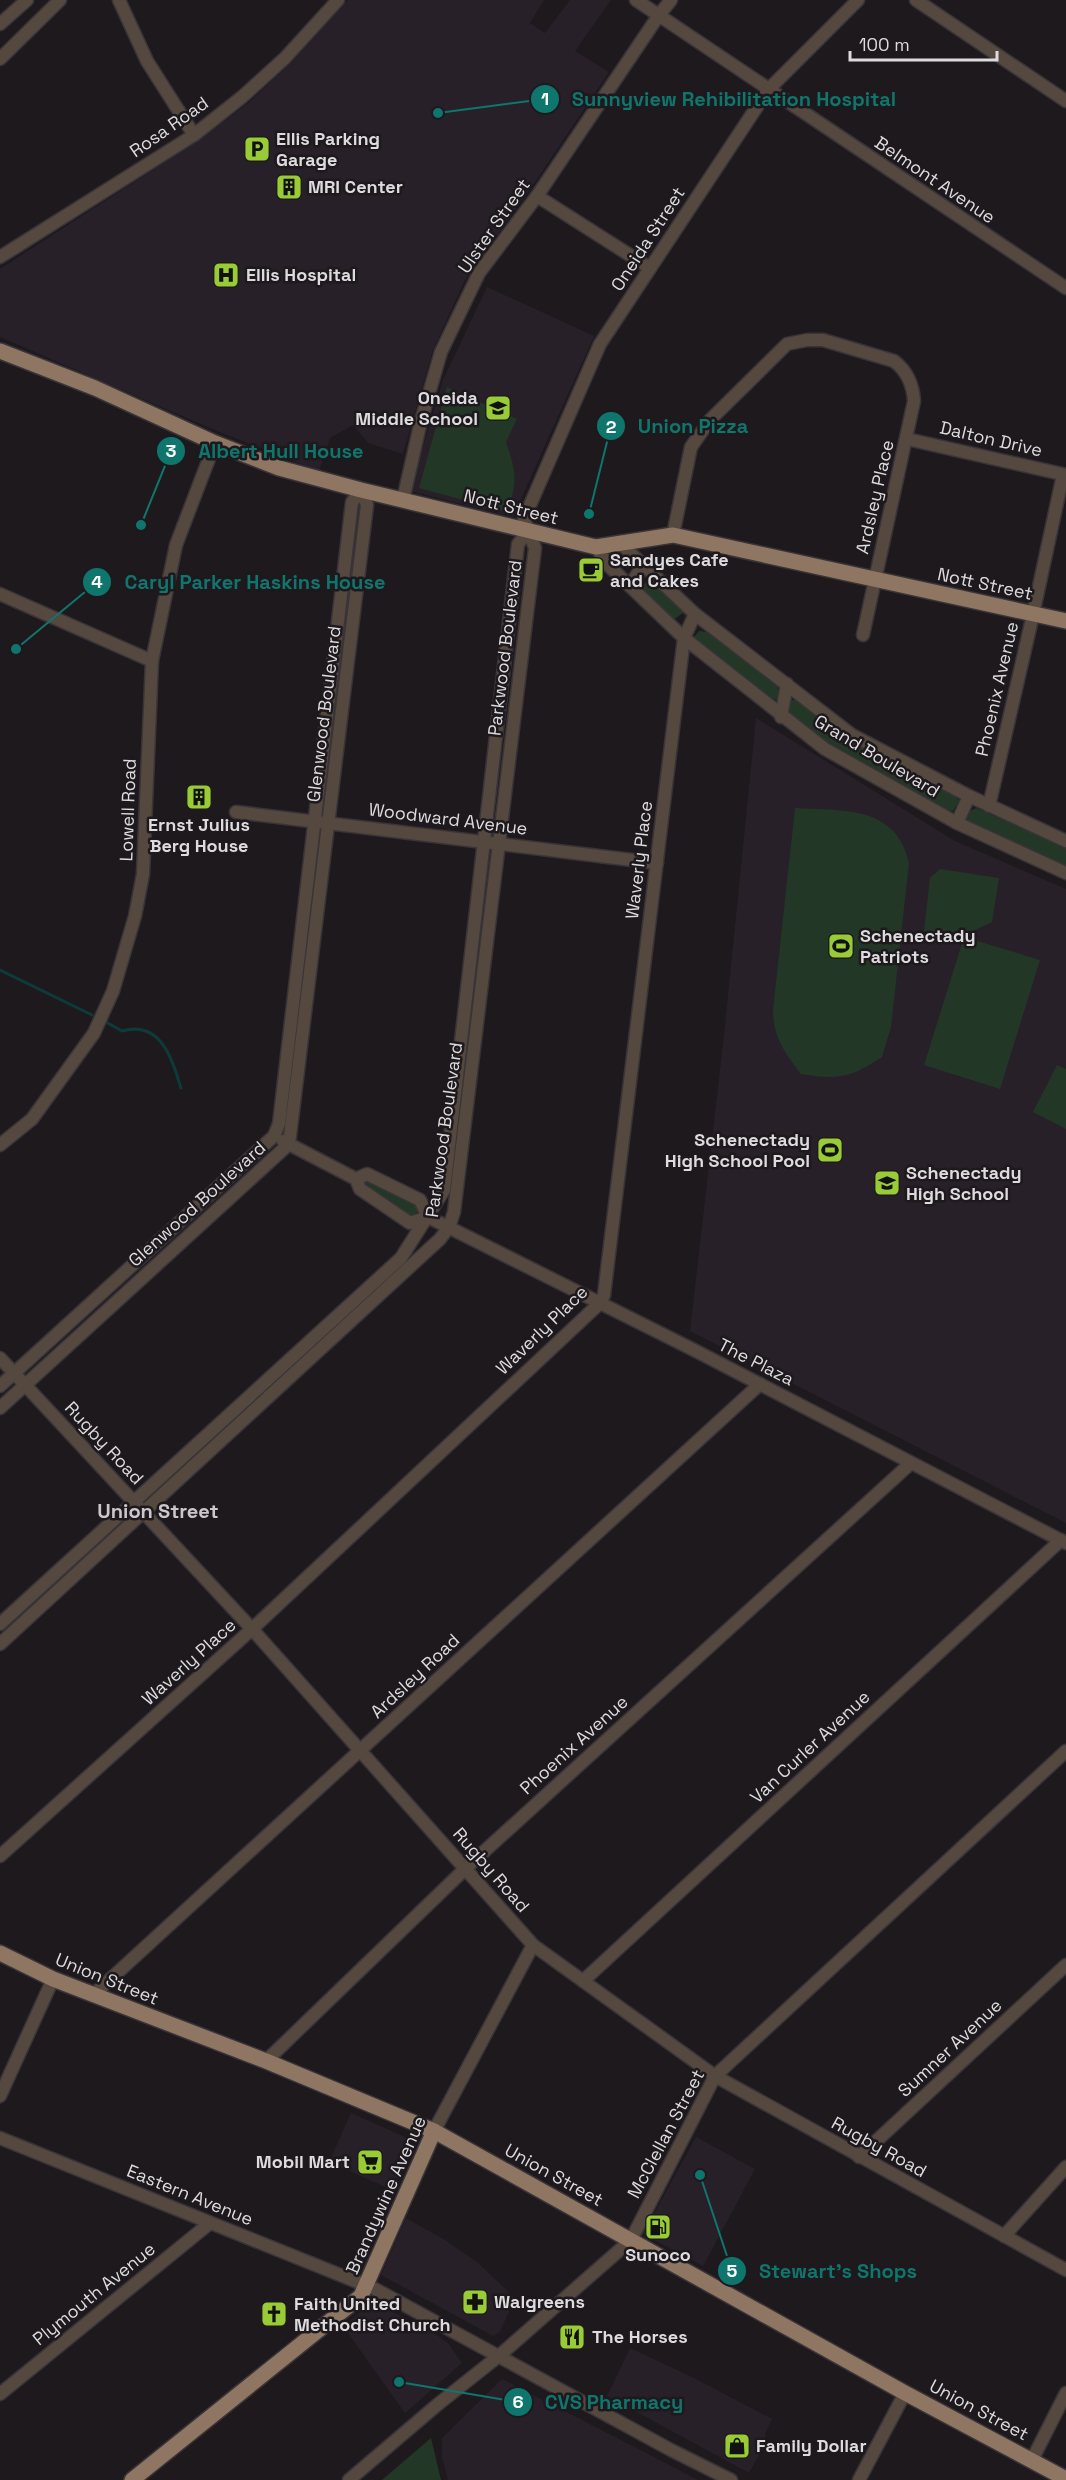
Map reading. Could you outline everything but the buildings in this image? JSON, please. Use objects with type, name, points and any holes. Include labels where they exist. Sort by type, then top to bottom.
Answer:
[{"type":"main road","name":"Nott Street","points":[[0,351],[95,388],[215,444],[279,468],[361,490],[596,548],[673,534],[1066,621]]},
{"type":"main road","name":"Union Street","points":[[0,1953],[53,1979],[266,2061],[434,2132],[905,2393],[1066,2479]]},
{"type":"main road","name":"Brandywine Avenue","points":[[132,2480],[361,2296],[434,2132]]},
{"type":"street","points":[[0,24],[27,0]]},
{"type":"street","points":[[0,58],[60,0]]},
{"type":"street","points":[[119,0],[147,61],[194,135]]},
{"type":"street","name":"Rosa Road","points":[[0,257],[194,135],[285,58],[338,0]]},
{"type":"street","name":"Belmont Avenue","points":[[636,0],[1066,288]]},
{"type":"street","name":"Ulster Street","points":[[403,500],[421,421],[441,352],[479,273],[537,196],[671,0]]},
{"type":"street","name":"Oneida Street","points":[[528,532],[524,519],[600,344],[768,90],[858,0]]},
{"type":"street","points":[[916,0],[1066,101]]},
{"type":"street","points":[[537,196],[650,268]]},
{"type":"street","name":"Ardsley Place","points":[[673,534],[691,447],[710,420],[787,344],[823,340],[894,361],[903,368],[913,389],[914,401],[863,634]]},
{"type":"street","name":"Dalton Drive","points":[[907,439],[1064,475]]},
{"type":"street","name":"Lowell Road","points":[[0,1145],[32,1119],[94,1033],[113,992],[135,916],[143,874],[152,661],[176,545],[215,444]]},
{"type":"street","name":"Phoenix Avenue","points":[[989,806],[1064,475]]},
{"type":"street","name":"Glenwood Boulevard","points":[[0,1386],[274,1136],[279,1124],[352,502],[361,490]]},
{"type":"street","name":"Glenwood Boulevard","points":[[0,1408],[289,1144],[367,505],[361,490]]},
{"type":"street","name":"Parkwood Boulevard","points":[[0,1624],[138,1507],[339,1334],[440,1239],[449,1227],[454,1212],[535,548],[528,532],[518,544],[444,1190],[401,1258],[138,1507],[0,1644]]},
{"type":"street","name":"Grand Boulevard","points":[[621,544],[695,614],[852,735],[989,806],[1066,841]]},
{"type":"street","name":"Grand Boulevard","points":[[596,548],[609,566],[684,638],[781,717],[825,749],[957,823],[1066,873]]},
{"type":"street","points":[[630,586],[643,565]]},
{"type":"street","points":[[0,594],[152,661]]},
{"type":"street","name":"Waverly Place","points":[[0,1856],[252,1629],[600,1303],[604,1295],[684,638],[695,614]]},
{"type":"street","points":[[781,717],[787,684]]},
{"type":"street","points":[[957,823],[969,796]]},
{"type":"street","name":"Woodward Avenue","points":[[236,812],[657,862]]},
{"type":"street","name":"The Plaza","points":[[274,1136],[356,1179],[360,1189],[410,1222],[428,1217]]},
{"type":"street","name":"The Plaza","points":[[356,1179],[367,1174],[420,1200],[428,1217],[760,1384],[1064,1541]]},
{"type":"street","name":"Rugby Road","points":[[0,1358],[252,1629],[533,1945],[715,2076],[1066,2270]]},
{"type":"street","name":"Ardsley Road","points":[[93,1995],[760,1384]]},
{"type":"street","name":"Phoenix Avenue","points":[[266,2061],[466,1868],[911,1463]]},
{"type":"street","name":"Van Curler Avenue","points":[[583,1981],[1064,1541]]},
{"type":"street","name":"McClellan Street","points":[[349,2480],[500,2355],[631,2240],[715,2076],[1066,1751]]},
{"type":"street","name":"Brandywine Avenue","points":[[434,2132],[533,1945]]},
{"type":"street","name":"Sumner Avenue","points":[[859,2157],[1066,1965]]},
{"type":"street","points":[[0,2096],[53,1979]]},
{"type":"street","name":"Eastern Avenue","points":[[0,2138],[367,2285],[500,2355],[671,2450]]},
{"type":"street","points":[[1004,2236],[1066,2167]]},
{"type":"street","name":"Plymouth Avenue","points":[[0,2394],[210,2223]]},
{"type":"street","points":[[860,2480],[905,2393]]},
{"type":"street","points":[[1032,2460],[1066,2393]]},
{"type":"street","points":[[671,2450],[721,2480]]},
{"type":"street","points":[[671,2450],[731,2480]]},
{"type":"shaded area","name":"Ellis Hospital","points":[[348,0],[544,0],[530,23],[545,33],[570,0],[611,0],[575,51],[609,72],[529,191],[465,280],[433,350],[403,454],[368,443],[353,425],[330,438],[319,471],[217,431],[0,337],[0,269],[199,140],[247,104],[291,63]]},
{"type":"shaded area","name":"Oneida Middle School","points":[[487,287],[594,336],[513,517],[410,491],[443,380]]},
{"type":"shaded area","name":"Schenectady High School","points":[[756,718],[955,841],[1066,889],[1066,1523],[690,1331],[724,1035]]},
{"type":"shaded area","points":[[351,2113],[414,2141],[392,2190],[329,2162]]},
{"type":"shaded area","points":[[696,2137],[755,2169],[703,2266],[643,2234]]},
{"type":"shaded area","points":[[406,2218],[445,2240],[477,2262],[515,2298],[500,2332],[493,2336],[381,2275]]},
{"type":"shaded area","points":[[373,2302],[434,2333],[448,2343],[462,2363],[405,2413],[343,2326]]},
{"type":"shaded area","points":[[630,2348],[772,2419],[765,2434],[766,2443],[749,2473],[607,2396]]},
{"type":"shaded area","points":[[502,2379],[698,2480],[448,2480],[442,2457],[442,2438]]},
{"type":"green space","points":[[447,387],[517,419],[506,442],[514,477],[508,512],[419,488]]},
{"type":"green space","points":[[649,580],[679,605],[683,613],[673,620],[640,587]]},
{"type":"green space","points":[[699,631],[717,637],[728,644],[777,685],[779,692],[777,699],[765,698],[698,641],[694,637]]},
{"type":"green space","points":[[790,700],[801,700],[854,741],[955,796],[959,801],[953,811],[945,810],[864,766],[826,741],[789,714]]},
{"type":"green space","points":[[795,808],[849,811],[880,821],[893,830],[902,844],[909,863],[891,1027],[882,1057],[844,1076],[825,1077],[801,1074],[785,1052],[775,1028],[773,1010]]},
{"type":"green space","points":[[976,808],[1066,847],[1066,866],[969,823],[966,819],[970,811]]},
{"type":"green space","points":[[940,869],[999,878],[992,922],[961,937],[924,931],[930,878]]},
{"type":"green space","points":[[964,937],[1040,960],[1000,1089],[924,1065]]},
{"type":"green space","points":[[1057,1065],[1066,1069],[1066,1129],[1033,1112]]},
{"type":"green space","points":[[365,1179],[420,1206],[419,1212],[408,1215],[362,1185]]},
{"type":"green space","points":[[431,2438],[441,2480],[382,2480]]},
{"type":"waterway","points":[[0,970],[92,1015]]},
{"type":"waterway","points":[[106,1022],[122,1031],[135,1029],[146,1031],[163,1044],[181,1088]]},
{"type":"place","name":"Sunnyview Rehibilitation Hospital","points":[[438,113]]},
{"type":"place","name":"Ellis Parking Garage","points":[[257,149]]},
{"type":"place","name":"MRI Center","points":[[289,187]]},
{"type":"place","name":"Ellis Hospital","points":[[226,275]]},
{"type":"place","name":"Oneida Middle School","points":[[498,408]]},
{"type":"place","name":"Union Pizza","points":[[589,514]]},
{"type":"place","name":"Albert Hull House","points":[[141,525]]},
{"type":"place","name":"Sandyes Cafe and Cakes","points":[[591,570]]},
{"type":"place","name":"Caryl Parker Haskins House","points":[[16,649]]},
{"type":"place","name":"Ernst Julius Berg House","points":[[199,797]]},
{"type":"place","name":"Schenectady Patriots","points":[[841,946]]},
{"type":"place","name":"Schenectady High School Pool","points":[[830,1150]]},
{"type":"place","name":"Schenectady High School","points":[[887,1183]]},
{"type":"place","name":"Mobil Mart","points":[[370,2162]]},
{"type":"place","name":"Stewart's Shops","points":[[700,2175]]},
{"type":"place","name":"Sunoco","points":[[658,2227]]},
{"type":"place","name":"Walgreens","points":[[475,2302]]},
{"type":"place","name":"Faith United Methodist Church","points":[[274,2314]]},
{"type":"place","name":"The Horses","points":[[572,2337]]},
{"type":"place","name":"CVS Pharmacy","points":[[399,2382]]},
{"type":"place","name":"Family Dollar","points":[[737,2446]]},
{"type":"district","name":"Union Street","points":[[158,1511]]}]
